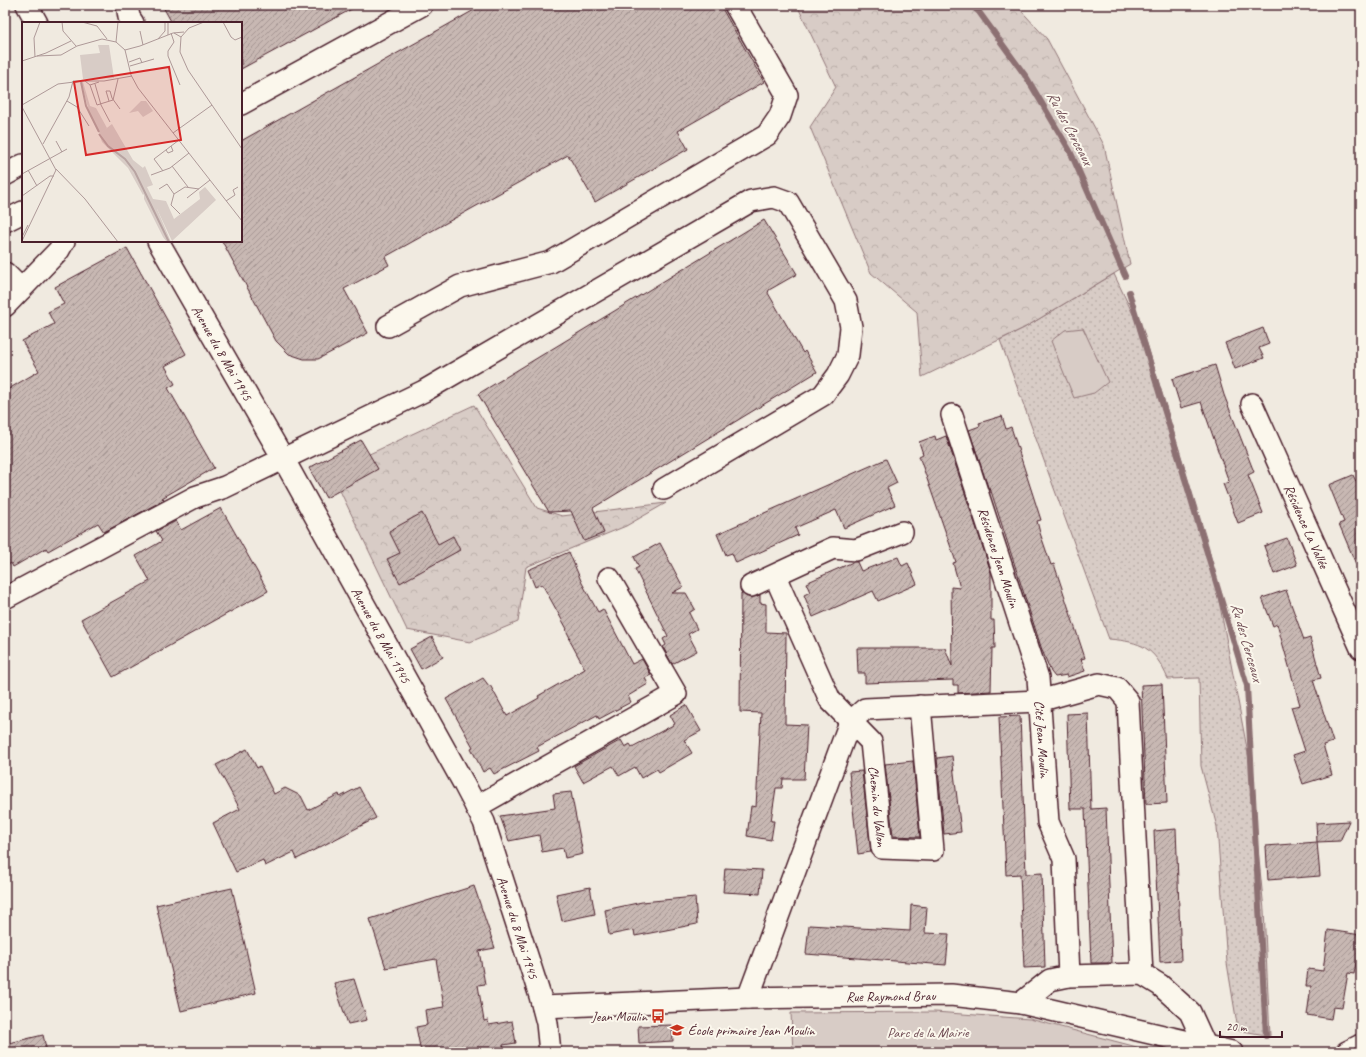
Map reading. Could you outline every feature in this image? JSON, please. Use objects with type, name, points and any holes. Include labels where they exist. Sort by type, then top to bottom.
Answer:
[{"type":"street","points":[[27,5],[36,22]]},
{"type":"street","points":[[127,5],[129,17],[132,22]]},
{"type":"street","points":[[242,103],[422,5]]},
{"type":"street","points":[[388,326],[460,286],[551,262],[768,135],[780,116],[787,95],[735,5]]},
{"type":"street","points":[[5,175],[22,166]]},
{"type":"street","points":[[5,598],[195,497],[225,487],[284,460],[424,391],[751,201],[774,197],[788,202],[846,301],[851,327],[848,355],[838,375],[823,395],[664,489]]},
{"type":"street","points":[[5,221],[22,212]]},
{"type":"street","points":[[5,306],[59,250],[63,242]]},
{"type":"street","name":"Avenue du 8 Mai 1945","points":[[159,242],[284,460],[484,822],[543,1007],[547,1023],[550,1052]]},
{"type":"street","points":[[5,273],[21,289]]},
{"type":"street","name":"Résidence La Vallée","points":[[1252,404],[1361,648]]},
{"type":"street","name":"Résidence Jean Moulin","points":[[952,415],[1038,678],[1038,701]]},
{"type":"street","points":[[751,586],[833,548],[856,550],[902,532]]},
{"type":"street","name":"Chemin du Vallon","points":[[775,576],[830,700],[871,742],[882,848],[933,850],[920,706]]},
{"type":"street","points":[[476,807],[676,694],[609,578]]},
{"type":"street","name":"Cité Jean Moulin","points":[[1069,976],[1064,859],[1048,822],[1038,701],[1099,684],[1117,688],[1128,701],[1142,974]]},
{"type":"street","points":[[748,998],[850,722],[865,709],[1038,701]]},
{"type":"street","points":[[1020,1003],[1050,980],[1069,976],[1142,974],[1160,984],[1190,1012],[1206,1047]]},
{"type":"street","name":"Rue Raymond Brau","points":[[543,1007],[748,998],[950,995],[1020,1003],[1232,1052]]},
{"type":"green space","points":[[797,5],[1016,5],[1047,39],[1104,145],[1130,264],[1024,328],[922,377],[917,312],[871,273],[810,127],[836,87]]},
{"type":"green space","points":[[1114,274],[1147,344],[1209,548],[1249,759],[1264,910],[1270,1036],[1238,1030],[1227,963],[1217,827],[1201,766],[1199,678],[1168,679],[1158,660],[1146,648],[1130,642],[1109,639],[1000,340],[1024,328]]},
{"type":"green space","points":[[1083,328],[1108,382],[1094,393],[1074,398],[1051,341],[1065,330]]},
{"type":"green space","points":[[474,405],[537,508],[562,516],[666,503],[626,526],[526,567],[518,622],[470,642],[407,630],[331,472]]},
{"type":"green space","name":"Parc de la Mairie","points":[[935,1012],[1030,1019],[1156,1052],[793,1052],[791,1013]]},
{"type":"building","points":[[162,5],[359,5],[242,68],[242,22],[171,22]]},
{"type":"building","points":[[483,5],[720,5],[764,82],[678,131],[688,149],[595,202],[568,155],[385,257],[389,265],[344,289],[368,333],[318,359],[304,359],[289,354],[276,341],[223,242],[242,242],[242,140]]},
{"type":"building","points":[[764,220],[797,274],[769,290],[768,293],[803,353],[805,351],[817,372],[593,508],[604,533],[584,541],[571,511],[549,512],[478,394]]},
{"type":"building","points":[[127,248],[186,354],[165,366],[175,384],[168,388],[214,468],[162,498],[164,500],[104,532],[98,523],[48,551],[46,548],[13,567],[11,563],[5,567],[5,391],[39,371],[22,341],[54,324],[48,312],[64,304],[55,287]]},
{"type":"building","points":[[1263,328],[1269,344],[1259,348],[1264,358],[1235,369],[1225,343]]},
{"type":"building","points":[[1215,365],[1224,395],[1254,472],[1248,475],[1263,513],[1238,523],[1223,484],[1229,482],[1201,402],[1181,408],[1172,379]]},
{"type":"building","points":[[1002,416],[1006,429],[1011,427],[1041,520],[1037,521],[1040,533],[1051,565],[1054,564],[1085,658],[1081,659],[1085,671],[1067,677],[1067,675],[1055,677],[1051,672],[1042,650],[990,488],[990,493],[969,430],[980,426],[979,423]]},
{"type":"building","points":[[935,436],[936,440],[946,436],[991,572],[991,620],[994,620],[995,648],[992,648],[991,691],[958,693],[958,685],[953,685],[953,680],[865,683],[865,673],[858,673],[857,648],[945,648],[952,666],[951,587],[960,588],[953,563],[956,562],[919,456],[923,454],[919,442]]},
{"type":"building","points":[[361,440],[378,469],[326,498],[309,468]]},
{"type":"building","points":[[886,459],[897,483],[887,488],[895,505],[844,528],[836,510],[795,528],[798,535],[736,563],[732,553],[726,555],[717,534]]},
{"type":"building","points":[[1353,475],[1361,492],[1361,576],[1339,524],[1344,522],[1329,485]]},
{"type":"building","points":[[221,508],[268,591],[113,677],[81,619],[150,581],[136,556],[162,541],[156,531],[176,521],[181,530]]},
{"type":"building","points":[[422,513],[438,544],[453,536],[460,550],[400,583],[387,559],[400,553],[389,531]]},
{"type":"building","points":[[1287,538],[1297,565],[1274,574],[1264,546]]},
{"type":"building","points":[[660,543],[683,587],[672,593],[686,593],[695,609],[689,613],[697,629],[688,634],[697,651],[672,664],[663,647],[666,645],[663,639],[668,636],[635,569],[639,567],[634,557]]},
{"type":"building","points":[[569,552],[582,583],[598,612],[603,609],[632,664],[642,659],[651,675],[645,678],[648,684],[628,696],[631,702],[599,719],[597,715],[537,747],[539,751],[494,774],[490,768],[483,772],[471,748],[473,747],[446,699],[483,678],[489,686],[490,685],[507,716],[585,669],[569,639],[567,629],[542,584],[535,587],[528,570]]},
{"type":"building","points":[[898,557],[902,566],[908,563],[917,584],[878,601],[873,591],[813,617],[804,595],[810,592],[806,583],[853,562],[857,562],[861,571]]},
{"type":"building","points":[[1286,590],[1304,640],[1310,638],[1321,678],[1313,680],[1333,742],[1323,745],[1332,775],[1303,784],[1293,755],[1305,751],[1291,707],[1300,705],[1277,624],[1273,626],[1262,598]]},
{"type":"building","points":[[741,593],[750,598],[760,595],[760,603],[766,604],[766,632],[786,633],[785,724],[807,725],[804,779],[783,779],[782,788],[776,788],[771,821],[774,821],[771,840],[747,836],[751,806],[756,807],[761,713],[740,712]]},
{"type":"building","points":[[432,637],[443,657],[421,669],[410,649]]},
{"type":"building","points":[[1162,684],[1167,803],[1146,804],[1141,685]]},
{"type":"building","points":[[686,705],[701,731],[684,740],[692,753],[659,772],[657,769],[641,778],[635,767],[619,776],[613,766],[583,782],[574,766],[621,740],[625,747],[630,744],[632,747],[675,724],[670,715]]},
{"type":"building","points":[[1088,713],[1091,809],[1106,808],[1112,963],[1091,963],[1085,809],[1070,809],[1067,714]]},
{"type":"building","points":[[1020,716],[1026,874],[1042,873],[1045,967],[1024,968],[1020,874],[1006,875],[999,717]]},
{"type":"building","points":[[247,749],[257,768],[260,766],[274,794],[285,788],[301,796],[308,810],[339,794],[340,797],[359,787],[376,818],[297,859],[294,852],[265,866],[263,860],[236,872],[213,823],[240,809],[216,765]]},
{"type":"building","points":[[952,756],[961,832],[944,834],[937,758]]},
{"type":"building","points":[[913,761],[920,837],[893,836],[885,764]]},
{"type":"building","points":[[862,771],[871,852],[858,854],[849,772]]},
{"type":"building","points":[[571,792],[583,854],[565,858],[563,848],[542,852],[539,835],[509,841],[500,816],[555,808],[553,794]]},
{"type":"building","points":[[1349,821],[1340,841],[1317,842],[1316,823]]},
{"type":"building","points":[[1176,829],[1181,961],[1160,962],[1154,831]]},
{"type":"building","points":[[1317,842],[1320,876],[1268,880],[1266,846]]},
{"type":"building","points":[[725,868],[762,870],[760,894],[723,892]]},
{"type":"building","points":[[474,886],[495,948],[479,951],[485,984],[478,985],[484,1021],[488,1020],[489,1025],[512,1021],[516,1043],[503,1045],[505,1052],[421,1052],[416,1027],[427,1025],[425,1010],[444,1007],[436,959],[386,968],[370,919]]},
{"type":"building","points":[[590,887],[595,914],[562,921],[556,894]]},
{"type":"building","points":[[232,888],[256,993],[181,1011],[156,905]]},
{"type":"building","points":[[695,897],[697,924],[635,936],[634,930],[609,935],[605,910],[642,902]]},
{"type":"building","points":[[911,905],[927,907],[925,933],[949,934],[946,965],[806,954],[809,925],[910,931]]},
{"type":"building","points":[[1328,930],[1361,935],[1361,963],[1356,963],[1354,974],[1348,973],[1342,1008],[1333,1007],[1331,1019],[1307,1015],[1311,986],[1306,986],[1308,969],[1323,971]]},
{"type":"building","points":[[354,979],[367,1020],[348,1024],[334,983]]},
{"type":"building","points":[[672,1025],[673,1041],[639,1043],[638,1026]]},
{"type":"building","points":[[43,1035],[47,1052],[5,1052],[5,1044]]},
{"type":"waterway","name":"Ru des Cerceaux","points":[[971,5],[979,12],[1027,78],[1070,151],[1125,276]]},
{"type":"waterway","name":"Ru des Cerceaux","points":[[1129,292],[1247,686],[1266,1036]]},
{"type":"place","name":"Jean Moulin","points":[[658,1016]]},
{"type":"place","name":"École primaire Jean Moulin","points":[[677,1030]]}]
